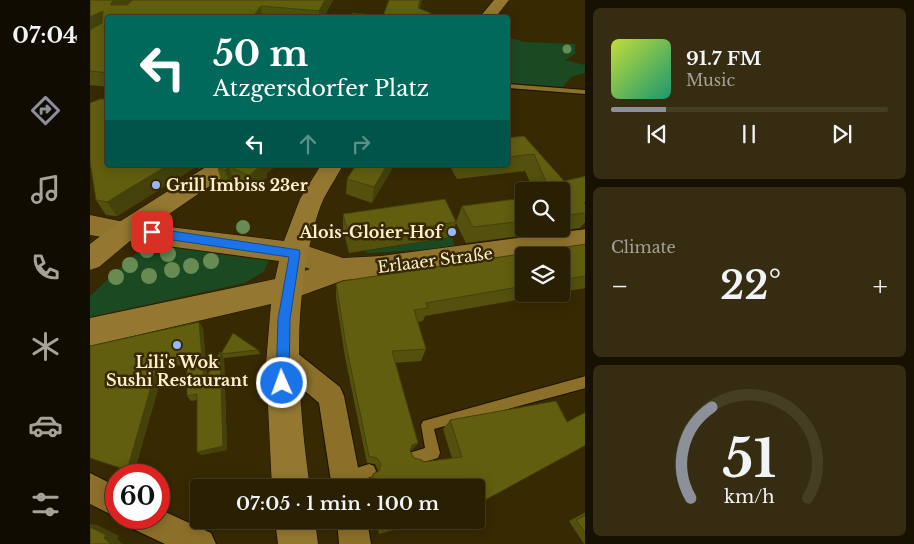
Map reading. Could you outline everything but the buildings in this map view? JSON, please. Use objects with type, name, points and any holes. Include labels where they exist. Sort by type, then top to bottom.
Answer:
[{"type":"main road","points":[[483,15],[494,9]]},
{"type":"main road","points":[[90,259],[125,230],[222,167]]},
{"type":"main road","points":[[290,479],[286,442],[282,356],[288,288],[307,210],[322,178],[330,167]]},
{"type":"main road","points":[[90,224],[98,228],[295,253],[343,269]]},
{"type":"main road","name":"Erlaaer Straße","points":[[343,269],[390,266],[585,239]]},
{"type":"main road","points":[[90,332],[288,288],[343,269]]},
{"type":"main road","points":[[296,529],[298,544]]},
{"type":"street","points":[[282,356],[331,396],[354,479]]},
{"type":"street","points":[[90,488],[105,496]]},
{"type":"street","points":[[168,529],[200,544]]},
{"type":"street","points":[[353,529],[355,544]]},
{"type":"lane","points":[[510,86],[585,92]]},
{"type":"lane","points":[[414,458],[433,453],[427,425],[585,382]]},
{"type":"green space","points":[[510,38],[524,42],[575,44],[575,54],[565,60],[585,65],[585,73],[571,77],[563,87],[510,83]]},
{"type":"green space","points":[[452,237],[455,248],[367,253],[365,251]]},
{"type":"green space","points":[[146,244],[269,261],[263,272],[245,283],[90,317],[90,296]]},
{"type":"place","name":"Grill Imbiss 23er","points":[[156,185]]},
{"type":"place","name":"Alois-Gloier-Hof","points":[[452,232]]},
{"type":"place","name":"Lili's Wok Sushi Restaurant","points":[[177,345]]},
{"type":"route","points":[[152,232],[295,253],[284,319],[281,364],[282,383]]}]
